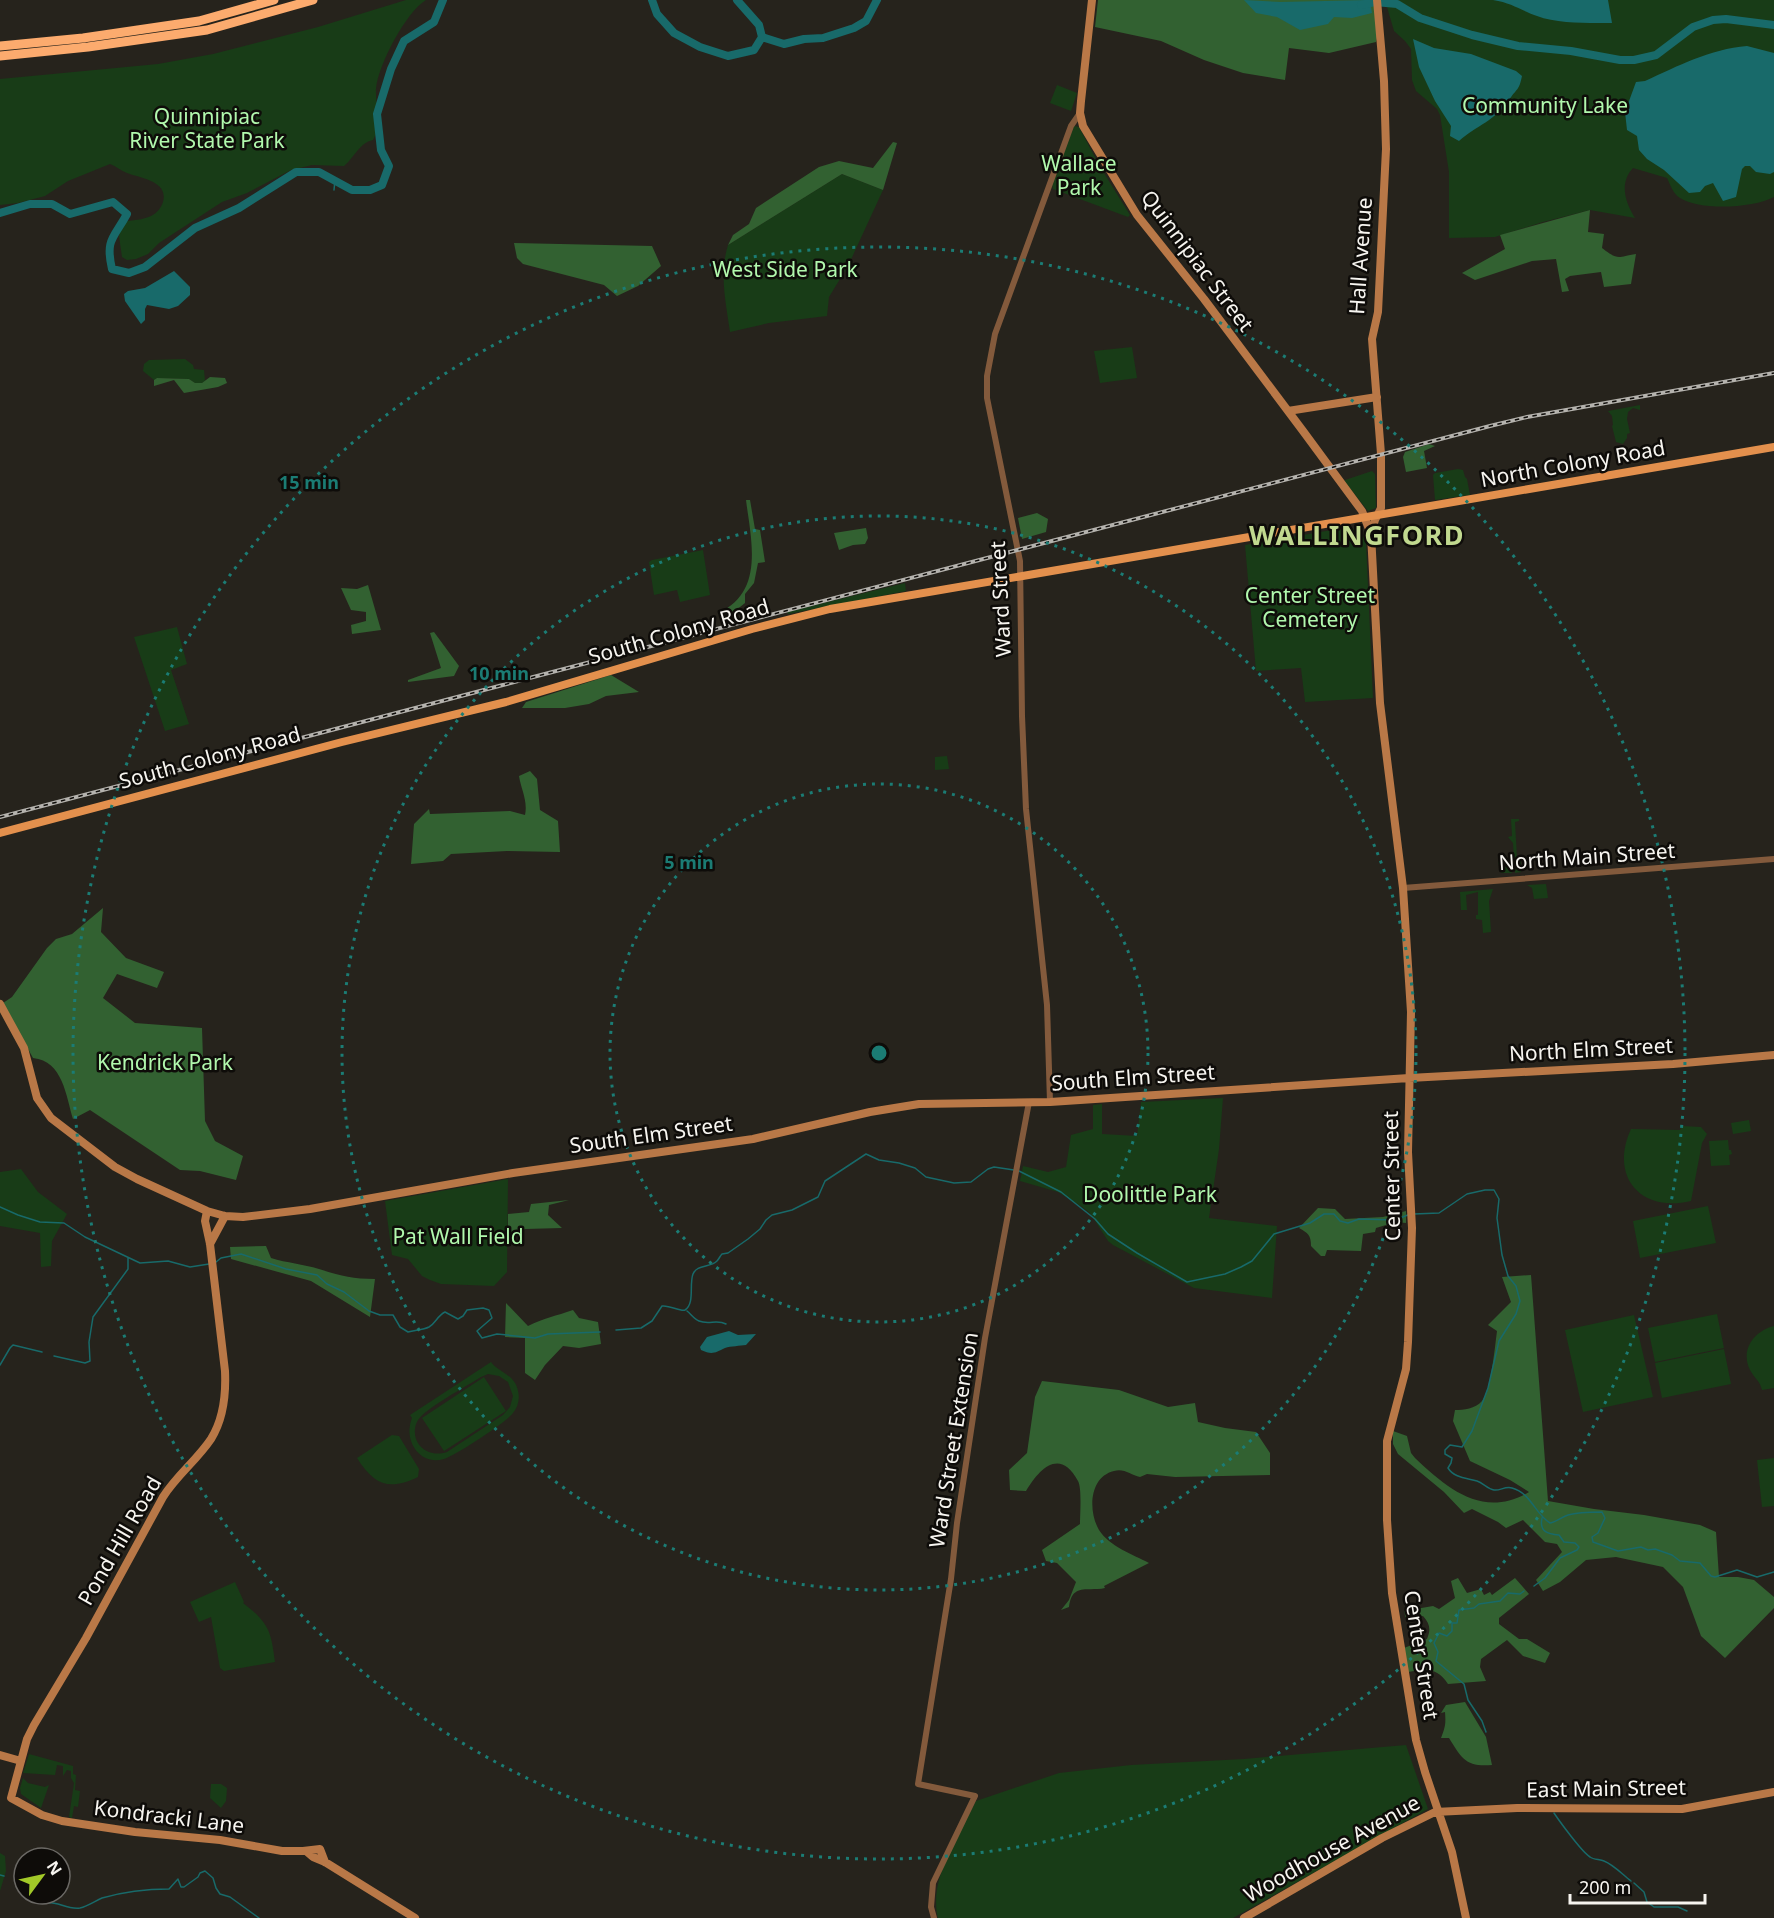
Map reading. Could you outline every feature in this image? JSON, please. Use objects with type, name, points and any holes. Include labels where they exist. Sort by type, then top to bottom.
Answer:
[{"type":"highway","points":[[0,46],[83,38],[199,21],[274,0]]},
{"type":"highway","points":[[0,56],[88,47],[207,30],[313,0]]},
{"type":"main road","name":"Quinnipiac Street","points":[[1092,0],[1080,113],[1083,126],[1137,215],[1204,299],[1364,517]]},
{"type":"main road","name":"Hall Avenue","points":[[1377,0],[1384,81],[1386,149],[1378,312],[1372,339],[1381,454],[1381,508],[1378,514]]},
{"type":"main road","points":[[1288,411],[1377,396]]},
{"type":"main road","name":"North Colony Road","points":[[1378,514],[1774,447]]},
{"type":"main road","name":"South Colony Road","points":[[0,833],[331,744],[506,702],[795,617],[856,604],[1378,514]]},
{"type":"main road","name":"Center Street","points":[[1371,534],[1378,514]]},
{"type":"main road","name":"Center Street","points":[[1364,517],[1371,534],[1380,704],[1403,888],[1411,1012],[1408,1152],[1412,1220],[1407,1358],[1387,1441],[1387,1520],[1392,1593],[1419,1755],[1455,1861],[1466,1918]]},
{"type":"main road","name":"South Elm Street","points":[[0,1004],[24,1048],[37,1098],[51,1118],[127,1174],[225,1216],[254,1216],[310,1209],[513,1173],[743,1140],[907,1105],[1050,1102],[1409,1078]]},
{"type":"main road","name":"North Elm Street","points":[[1409,1078],[1673,1064],[1774,1055]]},
{"type":"main road","name":"Pond Hill Road","points":[[11,1798],[27,1739],[34,1725],[92,1628],[163,1497],[214,1432],[222,1408],[225,1380],[210,1244],[205,1221],[207,1210]]},
{"type":"main road","points":[[210,1244],[225,1216]]},
{"type":"main road","points":[[0,1755],[21,1761]]},
{"type":"main road","name":"East Main Street","points":[[1438,1811],[1517,1808],[1682,1809],[1774,1792]]},
{"type":"main road","name":"Kondracki Lane","points":[[11,1798],[42,1815],[62,1821],[135,1832],[218,1839],[282,1851],[306,1851],[415,1918]]},
{"type":"main road","name":"Woodhouse Avenue","points":[[1245,1918],[1382,1838],[1438,1811]]},
{"type":"main road","points":[[306,1851],[320,1849],[325,1862]]},
{"type":"street","name":"Ward Street","points":[[1050,1102],[1047,1005],[1026,808],[1022,716],[1021,577],[1019,554],[987,398],[987,376],[995,334],[1071,126],[1080,113]]},
{"type":"street","name":"North Main Street","points":[[1403,888],[1774,859]]},
{"type":"street","name":"Ward Street Extension","points":[[934,1918],[931,1900],[933,1883],[975,1796],[918,1784],[951,1579],[985,1338],[1029,1102]]},
{"type":"green space","name":"Quinnipiac River State Park","points":[[406,0],[426,0],[410,16],[387,53],[376,89],[378,128],[376,134],[373,140],[361,147],[344,166],[312,165],[291,170],[247,193],[222,202],[159,243],[148,254],[136,259],[127,260],[122,257],[119,236],[123,222],[153,215],[161,206],[164,195],[158,185],[110,164],[68,181],[45,196],[0,205],[0,79],[158,64],[213,54],[318,27]]},
{"type":"green space","points":[[1098,0],[1374,0],[1378,33],[1376,42],[1329,53],[1289,48],[1285,80],[1243,73],[1204,60],[1161,41],[1095,27]]},
{"type":"green space","name":"Community Lake","points":[[1385,0],[1774,0],[1774,197],[1741,206],[1700,205],[1678,196],[1667,178],[1633,168],[1626,180],[1625,193],[1628,206],[1635,218],[1590,210],[1495,237],[1449,238],[1449,172],[1440,115],[1437,109],[1416,91],[1412,80],[1411,49],[1394,31]]},
{"type":"green space","points":[[1057,85],[1077,93],[1071,111],[1050,103]]},
{"type":"green space","name":"Wallace Park","points":[[1074,126],[1079,127],[1130,215],[1128,217],[1053,189],[1052,185]]},
{"type":"green space","points":[[893,142],[897,143],[883,190],[842,174],[728,245],[733,235],[749,224],[756,208],[819,167],[839,161],[873,168]]},
{"type":"green space","name":"West Side Park","points":[[842,174],[883,190],[848,266],[829,297],[827,316],[769,323],[730,332],[724,278],[728,245]]},
{"type":"green space","points":[[1590,210],[1588,232],[1604,234],[1602,248],[1618,257],[1636,254],[1631,284],[1604,287],[1601,272],[1570,276],[1565,279],[1569,291],[1562,292],[1556,259],[1532,261],[1475,280],[1462,273],[1505,249],[1500,235]]},
{"type":"green space","points":[[514,243],[652,246],[661,266],[638,286],[617,296],[604,285],[523,264],[517,258]]},
{"type":"green space","points":[[1132,347],[1137,378],[1100,383],[1094,351]]},
{"type":"green space","points":[[185,359],[193,365],[194,369],[204,370],[205,381],[195,383],[189,379],[157,378],[154,380],[143,371],[144,364],[149,360]]},
{"type":"green space","points":[[210,377],[225,378],[227,383],[218,387],[184,393],[174,380],[154,386],[154,380],[157,378],[189,379],[195,383],[202,383]]},
{"type":"green space","points":[[1640,405],[1640,410],[1633,408],[1628,412],[1630,433],[1627,434],[1627,438],[1623,444],[1616,442],[1612,416],[1608,411]]},
{"type":"green space","points":[[1429,444],[1435,446],[1424,451],[1427,468],[1406,472],[1403,457],[1405,452]]},
{"type":"green space","points":[[1458,469],[1463,470],[1470,495],[1435,500],[1433,475]]},
{"type":"green space","points":[[1372,471],[1375,474],[1376,508],[1368,511],[1345,480]]},
{"type":"green space","points":[[746,500],[750,500],[755,529],[760,530],[765,562],[758,563],[754,583],[745,594],[745,603],[730,615],[725,612],[719,615],[718,613],[733,604],[743,592],[749,579],[752,548]]},
{"type":"green space","points":[[1037,513],[1048,519],[1046,532],[1022,539],[1018,518]]},
{"type":"green space","name":"Center Street Cemetery","points":[[1349,527],[1361,532],[1366,542],[1373,698],[1305,702],[1301,668],[1256,671],[1245,545]]},
{"type":"green space","points":[[866,528],[868,538],[865,544],[839,550],[834,533]]},
{"type":"green space","points":[[703,550],[710,595],[680,602],[677,590],[654,595],[649,562]]},
{"type":"green space","points":[[905,583],[906,591],[788,614],[787,612]]},
{"type":"green space","points":[[368,585],[381,630],[352,634],[351,625],[366,621],[366,612],[351,610],[341,588],[357,589]]},
{"type":"green space","points":[[177,627],[187,664],[171,670],[189,724],[165,731],[134,637]]},
{"type":"green space","points":[[434,632],[459,666],[454,676],[408,682],[408,680],[441,668],[430,633]]},
{"type":"green space","points":[[611,675],[639,692],[606,696],[589,704],[565,708],[522,708],[526,702]]},
{"type":"green space","points":[[947,756],[949,769],[935,770],[935,757]]},
{"type":"green space","points":[[530,771],[537,779],[540,810],[558,821],[560,852],[507,851],[451,854],[443,861],[411,864],[414,824],[429,809],[430,814],[510,811],[525,815],[525,800],[519,776]]},
{"type":"green space","points":[[1511,819],[1519,819],[1515,822],[1517,858],[1521,860],[1521,872],[1515,873],[1513,843],[1508,837],[1512,836]]},
{"type":"green space","points":[[1507,861],[1512,873],[1501,873],[1498,862]]},
{"type":"green space","points":[[1546,884],[1548,898],[1534,899],[1532,888],[1527,885]]},
{"type":"green space","points":[[1493,889],[1489,901],[1491,932],[1483,933],[1482,920],[1476,919],[1478,892],[1466,895],[1467,910],[1461,910],[1460,892]]},
{"type":"green space","name":"Kendrick Park","points":[[103,908],[101,932],[126,958],[164,972],[157,988],[117,974],[103,998],[135,1023],[202,1028],[205,1121],[215,1141],[243,1156],[236,1180],[200,1171],[180,1170],[90,1110],[73,1119],[62,1081],[51,1066],[33,1058],[3,1003],[12,997],[56,939],[72,934]]},
{"type":"green space","name":"Doolittle Park","points":[[1223,1098],[1219,1149],[1209,1218],[1277,1226],[1272,1298],[1194,1288],[1113,1245],[1090,1213],[1081,1206],[1058,1192],[1020,1181],[1023,1166],[1048,1172],[1066,1167],[1071,1135],[1093,1129],[1093,1105],[1102,1104],[1102,1134],[1137,1136],[1141,1102]]},
{"type":"green space","points":[[1749,1120],[1751,1131],[1733,1134],[1731,1123]]},
{"type":"green space","points":[[1682,1126],[1701,1127],[1707,1134],[1702,1143],[1691,1201],[1657,1202],[1634,1188],[1627,1176],[1624,1162],[1625,1146],[1631,1129],[1680,1130]]},
{"type":"green space","points":[[1728,1140],[1732,1154],[1729,1155],[1730,1165],[1711,1166],[1709,1141]]},
{"type":"green space","points":[[21,1169],[38,1192],[67,1214],[52,1241],[51,1266],[41,1267],[40,1233],[0,1226],[0,1172]]},
{"type":"green space","name":"Pat Wall Field","points":[[508,1179],[507,1272],[494,1286],[441,1284],[422,1276],[408,1259],[392,1255],[385,1201]]},
{"type":"green space","points":[[569,1200],[549,1205],[548,1215],[562,1228],[525,1229],[508,1238],[508,1214],[529,1212],[531,1204]]},
{"type":"green space","points":[[1708,1206],[1716,1243],[1640,1258],[1633,1221]]},
{"type":"green space","points":[[1318,1208],[1335,1209],[1345,1219],[1383,1217],[1406,1211],[1406,1223],[1396,1222],[1376,1228],[1375,1232],[1363,1234],[1361,1251],[1327,1250],[1325,1256],[1321,1256],[1311,1246],[1305,1231],[1299,1228]]},
{"type":"green space","points":[[266,1246],[271,1258],[347,1277],[375,1279],[370,1317],[311,1281],[231,1259],[230,1247]]},
{"type":"green space","points":[[1531,1275],[1548,1501],[1700,1525],[1716,1532],[1719,1577],[1754,1580],[1774,1597],[1774,1608],[1725,1658],[1701,1636],[1683,1587],[1663,1567],[1616,1557],[1586,1560],[1560,1582],[1543,1591],[1536,1580],[1562,1552],[1557,1544],[1545,1542],[1523,1520],[1506,1528],[1472,1509],[1464,1513],[1444,1492],[1398,1454],[1393,1444],[1393,1431],[1407,1436],[1411,1453],[1427,1469],[1453,1490],[1467,1497],[1496,1502],[1512,1500],[1529,1492],[1470,1461],[1453,1421],[1455,1410],[1479,1404],[1488,1388],[1497,1331],[1488,1325],[1511,1302],[1502,1277]]},
{"type":"green space","points":[[506,1303],[528,1326],[573,1310],[579,1318],[598,1322],[601,1344],[579,1348],[563,1346],[545,1365],[535,1380],[525,1373],[525,1338],[505,1337]]},
{"type":"green space","points":[[1717,1314],[1724,1348],[1655,1362],[1648,1328]]},
{"type":"green space","points":[[1634,1315],[1653,1397],[1583,1412],[1565,1330]]},
{"type":"green space","points":[[1774,1326],[1774,1388],[1762,1390],[1747,1363],[1748,1349],[1760,1332]]},
{"type":"green space","points":[[1724,1349],[1731,1384],[1662,1398],[1655,1363]]},
{"type":"green space","points":[[491,1362],[514,1381],[518,1391],[517,1406],[509,1417],[469,1446],[444,1459],[427,1459],[415,1449],[410,1435],[412,1418],[410,1415]],"holes":[[[488,1374],[499,1376],[508,1382],[513,1396],[510,1407],[503,1415],[447,1452],[433,1453],[420,1446],[415,1437],[415,1430],[416,1423],[422,1415],[481,1377]]]},
{"type":"green space","points":[[484,1377],[506,1411],[444,1451],[422,1418]]},
{"type":"green space","points":[[1042,1381],[1119,1390],[1168,1407],[1195,1403],[1198,1422],[1256,1432],[1270,1453],[1270,1475],[1175,1477],[1147,1474],[1140,1477],[1118,1470],[1106,1474],[1095,1487],[1092,1505],[1095,1522],[1104,1536],[1115,1546],[1149,1563],[1104,1586],[1105,1588],[1077,1591],[1069,1607],[1061,1610],[1069,1600],[1076,1582],[1057,1563],[1046,1561],[1042,1550],[1080,1524],[1078,1481],[1064,1465],[1057,1463],[1043,1469],[1026,1491],[1010,1490],[1009,1470],[1027,1453],[1035,1397]]},
{"type":"green space","points":[[392,1435],[399,1436],[419,1469],[418,1477],[399,1484],[376,1480],[357,1458]]},
{"type":"green space","points":[[1774,1458],[1774,1506],[1762,1507],[1757,1460]]},
{"type":"green space","points":[[1458,1578],[1467,1593],[1481,1589],[1484,1595],[1490,1592],[1492,1595],[1515,1578],[1529,1594],[1499,1618],[1499,1624],[1519,1639],[1527,1639],[1550,1653],[1545,1663],[1523,1656],[1507,1640],[1481,1659],[1480,1667],[1486,1681],[1448,1684],[1444,1678],[1431,1670],[1408,1672],[1404,1648],[1427,1639],[1429,1629],[1423,1616],[1406,1619],[1404,1611],[1433,1606],[1439,1609],[1455,1598],[1451,1581]]},
{"type":"green space","points":[[235,1582],[243,1603],[258,1616],[267,1628],[275,1662],[224,1671],[220,1668],[211,1617],[199,1622],[190,1602]]},
{"type":"green space","points":[[1465,1702],[1486,1737],[1492,1765],[1470,1763],[1461,1756],[1449,1738],[1441,1738],[1445,1712],[1441,1713],[1446,1705]]},
{"type":"green space","points":[[1406,1745],[1428,1809],[1233,1918],[938,1918],[937,1888],[941,1873],[976,1801],[1059,1773],[1131,1765],[1244,1759]]},
{"type":"green space","points":[[29,1754],[73,1766],[73,1774],[76,1775],[75,1790],[80,1791],[78,1807],[74,1806],[72,1818],[69,1817],[74,1783],[71,1771],[67,1770],[63,1776],[63,1766],[57,1765],[55,1775],[23,1773]]},
{"type":"green space","points":[[23,1778],[28,1783],[45,1787],[49,1785],[41,1808],[21,1794]]},
{"type":"green space","points":[[211,1784],[221,1784],[227,1788],[226,1801],[221,1808],[210,1798]]},
{"type":"green space","points":[[0,1853],[5,1856],[6,1871],[0,1891]]},
{"type":"water","points":[[1244,0],[1281,2],[1370,0],[1372,13],[1352,18],[1334,17],[1328,24],[1300,30],[1277,17],[1256,13]]},
{"type":"water","points":[[1493,0],[1608,0],[1612,23],[1574,23],[1554,20]]},
{"type":"water","points":[[1413,39],[1434,48],[1471,54],[1516,71],[1522,76],[1519,87],[1498,113],[1459,141],[1450,136],[1451,126],[1435,101],[1419,67]]},
{"type":"water","name":"Community Lake","points":[[1747,46],[1774,53],[1774,172],[1770,174],[1756,172],[1750,166],[1745,166],[1742,169],[1736,197],[1723,201],[1713,183],[1705,186],[1700,192],[1689,193],[1664,170],[1647,159],[1639,150],[1637,136],[1627,130],[1625,112],[1636,82],[1645,81],[1707,54]]},
{"type":"water","points":[[174,271],[190,287],[190,295],[178,306],[169,309],[147,305],[145,320],[141,324],[125,301],[124,294],[145,288]]},
{"type":"water","points":[[729,1331],[738,1335],[756,1334],[746,1345],[727,1347],[713,1353],[701,1350],[700,1347],[707,1337]]},
{"type":"waterway","points":[[0,213],[30,204],[52,204],[70,214],[113,202],[127,214],[110,245],[112,269],[129,273],[145,267],[195,228],[239,208],[296,172],[319,172],[352,190],[370,190],[382,185],[389,166],[381,150],[377,114],[391,69],[404,41],[434,22],[443,0]]},
{"type":"waterway","points":[[652,0],[657,14],[674,33],[700,47],[728,56],[754,50],[762,37],[759,25],[737,0]]},
{"type":"waterway","points":[[762,37],[784,44],[804,39],[823,38],[854,28],[866,21],[877,0]]},
{"type":"waterway","points":[[1361,5],[1375,2],[1397,4],[1420,18],[1472,35],[1518,46],[1571,51],[1620,60],[1634,60],[1656,55],[1693,27],[1713,20],[1726,19],[1774,25]]},
{"type":"waterway","points":[[334,190],[335,180]]},
{"type":"waterway","points":[[616,1330],[641,1328],[652,1321],[662,1306],[685,1310],[690,1303],[692,1278],[695,1271],[714,1263],[722,1254],[728,1253],[748,1239],[772,1215],[792,1210],[818,1197],[825,1181],[866,1154],[879,1160],[915,1168],[926,1177],[954,1183],[971,1182],[994,1167],[1014,1170]]},
{"type":"waterway","points":[[1019,1171],[1061,1192],[1095,1219],[1108,1234],[1187,1282],[1225,1274],[1241,1267],[1252,1261],[1274,1234],[1310,1223],[1324,1214],[1334,1214],[1340,1221],[1348,1223],[1359,1219],[1396,1220],[1410,1214]]},
{"type":"waterway","points":[[1414,1214],[1439,1213],[1467,1194],[1494,1190],[1499,1199],[1497,1218],[1502,1255],[1508,1276],[1516,1286],[1520,1301],[1516,1314],[1499,1341],[1488,1388],[1472,1431],[1462,1447],[1450,1445],[1445,1450],[1445,1454],[1452,1458],[1448,1468],[1451,1471],[1457,1476],[1479,1482],[1492,1489],[1509,1488],[1524,1494],[1550,1523],[1572,1514],[1602,1512],[1605,1518],[1598,1533],[1592,1537],[1593,1542],[1618,1551],[1641,1547],[1648,1550],[1655,1549],[1672,1555],[1680,1561],[1700,1563],[1711,1576],[1715,1577],[1737,1570],[1757,1577],[1774,1572]]},
{"type":"waterway","points":[[0,1207],[40,1222],[64,1223],[85,1237],[140,1263],[168,1261],[190,1267],[209,1264]]},
{"type":"waterway","points":[[216,1262],[221,1258],[241,1254],[286,1269],[317,1275],[369,1311],[380,1315],[393,1315],[400,1327],[408,1332],[429,1327],[445,1312],[458,1319],[467,1310],[483,1308],[489,1310],[492,1318],[477,1331],[482,1338],[497,1334],[535,1338],[548,1334],[600,1332]]},
{"type":"waterway","points":[[54,1356],[85,1363],[90,1361],[89,1342],[93,1317],[128,1269],[128,1258]]},
{"type":"waterway","points":[[687,1311],[699,1321],[726,1324]]},
{"type":"waterway","points":[[0,1365],[13,1345],[42,1352]]},
{"type":"waterway","points":[[1534,1586],[1545,1578],[1560,1558],[1579,1547],[1575,1543],[1564,1542],[1559,1535],[1545,1531],[1541,1523],[1542,1518]]},
{"type":"waterway","points":[[1486,1732],[1482,1721],[1468,1700],[1464,1684],[1436,1661],[1438,1652],[1434,1643],[1439,1633],[1447,1636],[1452,1631],[1452,1623],[1457,1623],[1459,1610],[1500,1601],[1508,1593],[1520,1594],[1524,1591]]},
{"type":"waterway","points":[[1554,1813],[1586,1854],[1608,1863],[1631,1881]]},
{"type":"waterway","points":[[63,1906],[80,1908],[118,1894],[169,1889],[178,1879],[181,1887],[184,1887],[205,1871],[213,1878],[220,1894],[230,1897],[259,1918]]},
{"type":"waterway","points":[[0,1875],[4,1876]]},
{"type":"waterway","points":[[1634,1883],[1644,1892],[1647,1902],[1654,1907],[1678,1907],[1687,1911]]},
{"type":"railway","points":[[0,817],[1490,426],[1527,417],[1774,373]]},
{"type":"district","name":"WALLINGFORD","points":[[1357,536]]}]
